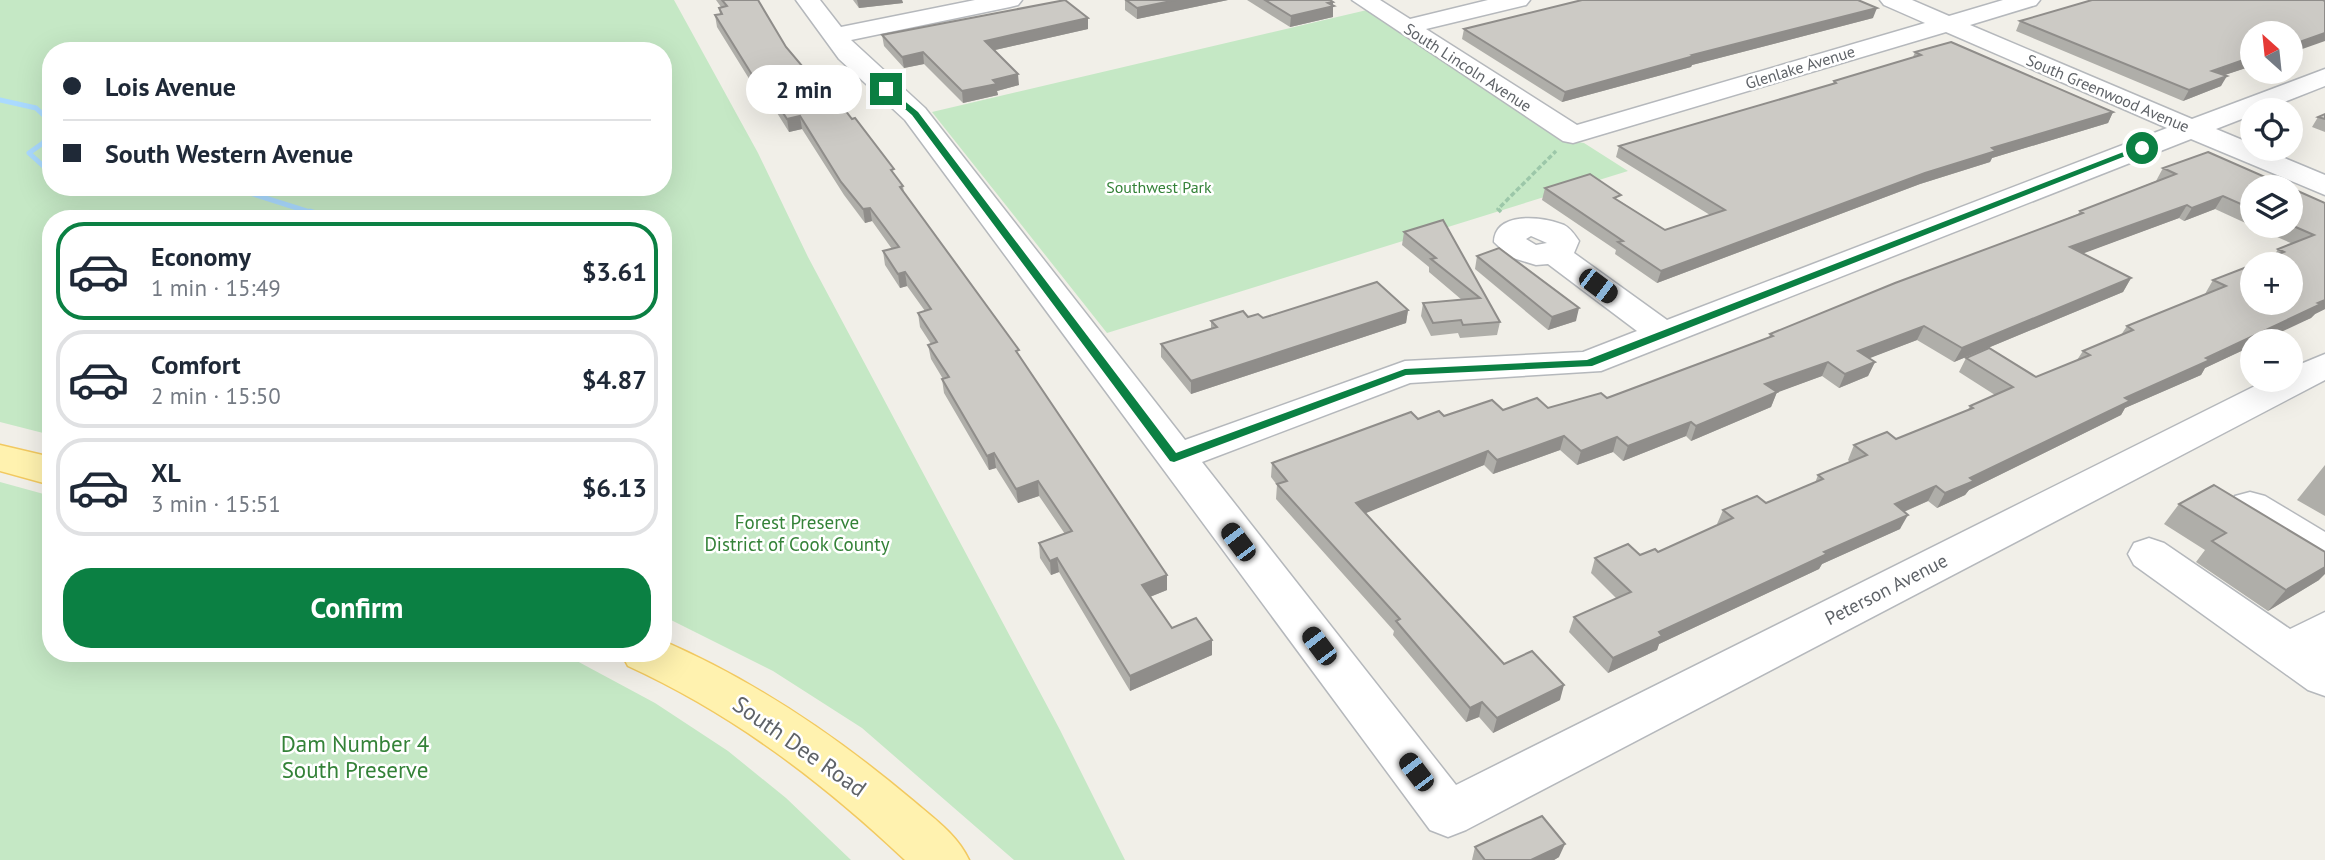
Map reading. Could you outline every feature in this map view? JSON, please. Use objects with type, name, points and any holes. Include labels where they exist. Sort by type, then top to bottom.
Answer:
[{"type":"main road","points":[[0,458],[42,469]]},
{"type":"main road","name":"South Dee Road","points":[[662,662],[756,710],[852,779],[942,860]]},
{"type":"street","points":[[808,0],[858,64],[915,114],[1174,458],[1405,372],[1588,363],[2325,77]]},
{"type":"street","points":[[834,36],[1010,0]]},
{"type":"street","name":"South Lincoln Avenue","points":[[1364,0],[1573,135]]},
{"type":"street","points":[[1406,27],[1518,0]]},
{"type":"street","name":"South Greenwood Avenue","points":[[1892,0],[2325,186]]},
{"type":"street","name":"Glenlake Avenue","points":[[1573,135],[2028,0]]},
{"type":"street","points":[[1521,227],[1510,233],[1510,242],[1514,246],[1537,255],[1554,253],[1663,334]]},
{"type":"street","name":"Peterson Avenue","points":[[1174,458],[1448,814],[2325,365]]},
{"type":"street","points":[[2250,506],[2325,552]]},
{"type":"street","points":[[2149,554],[2307,641],[2325,677]]},
{"type":"path","points":[[1521,227],[1498,209],[1573,135]]},
{"type":"green space","name":"Forest Preserve District of Cook County","points":[[0,0],[674,0],[758,153],[808,257],[1060,730],[1125,860],[1014,860],[862,728],[773,671],[672,620],[672,210],[42,210],[42,433],[0,422]]},
{"type":"green space","name":"Southwest Park","points":[[1367,10],[1564,140],[1584,143],[1628,171],[1107,333],[932,112]]},
{"type":"green space","name":"Dam Number 4 South Preserve","points":[[0,482],[42,494],[42,662],[579,662],[655,703],[728,751],[786,798],[851,860],[0,860]]},
{"type":"building","points":[[722,0],[758,0],[786,47],[829,98],[835,97],[852,119],[855,118],[894,169],[891,170],[903,186],[900,187],[1019,350],[1016,351],[1167,575],[1142,585],[1172,628],[1196,618],[1212,640],[1130,676],[1057,558],[1050,561],[1039,543],[1072,531],[1038,481],[1016,489],[994,453],[987,456],[942,379],[949,377],[928,345],[937,342],[918,313],[931,309],[905,272],[898,274],[883,251],[899,247],[870,208],[863,209],[841,182],[800,116],[787,119],[765,85],[759,86],[715,15],[722,14],[719,8],[727,6]]},
{"type":"building","points":[[1065,0],[1088,18],[985,41],[1018,74],[993,80],[997,84],[962,91],[923,52],[902,57],[882,35]]},
{"type":"building","points":[[1126,0],[1176,0],[1137,8]]},
{"type":"building","points":[[1265,0],[1330,0],[1333,2],[1328,3],[1334,6],[1291,16]]},
{"type":"building","points":[[1582,0],[1858,0],[1877,8],[1692,55],[1694,56],[1565,92],[1464,29]]},
{"type":"building","points":[[2092,0],[2325,1],[2325,33],[2303,41],[2303,21],[2240,21],[2240,61],[2212,71],[2227,76],[2189,90],[2020,21]]},
{"type":"building","points":[[1951,42],[2113,112],[1992,148],[1996,151],[1925,173],[1661,271],[1618,242],[1623,241],[1545,188],[1590,174],[1621,195],[1614,198],[1665,230],[1725,210],[1619,146],[1836,83],[1834,81],[1921,55],[1915,52]]},
{"type":"building","points":[[2208,152],[2261,175],[2240,175],[2240,204],[2223,196],[2192,208],[2187,205],[2070,247],[2131,278],[1962,348],[1924,326],[1858,351],[1875,362],[1845,374],[1828,362],[1765,384],[1777,392],[1696,426],[1691,422],[1628,446],[1617,437],[1581,451],[1564,436],[1497,460],[1488,451],[1356,503],[1504,664],[1532,651],[1564,685],[1497,718],[1482,702],[1470,708],[1396,621],[1400,619],[1277,484],[1287,481],[1272,463],[1411,412],[1418,419],[1439,411],[1444,416],[1492,400],[1503,410],[1537,398],[1548,408],[1601,393],[1607,398],[1773,336],[1770,334],[1895,283],[2083,213],[2080,211],[2176,174],[2163,168]]},
{"type":"building","points":[[2303,193],[2325,203],[2325,300],[2303,312],[2303,252],[2284,252],[2278,249],[2314,235],[2303,230]]},
{"type":"building","points":[[1443,220],[1500,322],[1463,325],[1461,320],[1433,323],[1423,303],[1480,298],[1431,259],[1436,258],[1404,232]]},
{"type":"building","points":[[1499,248],[1579,308],[1552,317],[1477,256]]},
{"type":"building","points":[[2240,270],[2240,315],[2298,315],[2268,329],[2240,329],[2240,342],[2206,358],[2210,360],[2125,398],[2130,401],[1970,478],[1974,481],[1945,493],[1936,486],[1895,504],[1908,515],[1824,552],[1827,554],[1659,632],[1662,636],[1613,658],[1574,617],[1631,592],[1595,558],[1628,544],[1640,555],[1655,549],[1658,552],[1733,518],[1723,510],[1757,496],[1766,503],[1823,479],[1818,475],[1867,455],[1854,445],[1887,432],[1896,439],[1973,408],[1970,406],[2013,387],[1966,358],[1989,348],[2036,377],[2090,355],[2083,351],[2133,330],[2127,326],[2226,286],[2213,280]]},
{"type":"building","points":[[1377,282],[1408,310],[1191,381],[1161,344],[1217,327],[1211,321],[1243,311],[1248,317],[1258,314],[1263,318]]},
{"type":"building","points":[[2214,485],[2325,552],[2325,567],[2286,590],[2212,541],[2226,533],[2179,504]]},
{"type":"building","points":[[1542,816],[1565,844],[1531,860],[1485,860],[1475,847]]},
{"type":"waterway","points":[[0,100],[36,108],[42,114]]},
{"type":"waterway","points":[[42,144],[29,153],[42,165]]},
{"type":"waterway","points":[[259,196],[303,210]]},
{"type":"route","points":[[886,89],[915,114],[1174,458],[1405,372],[1588,363],[2142,148]]}]
